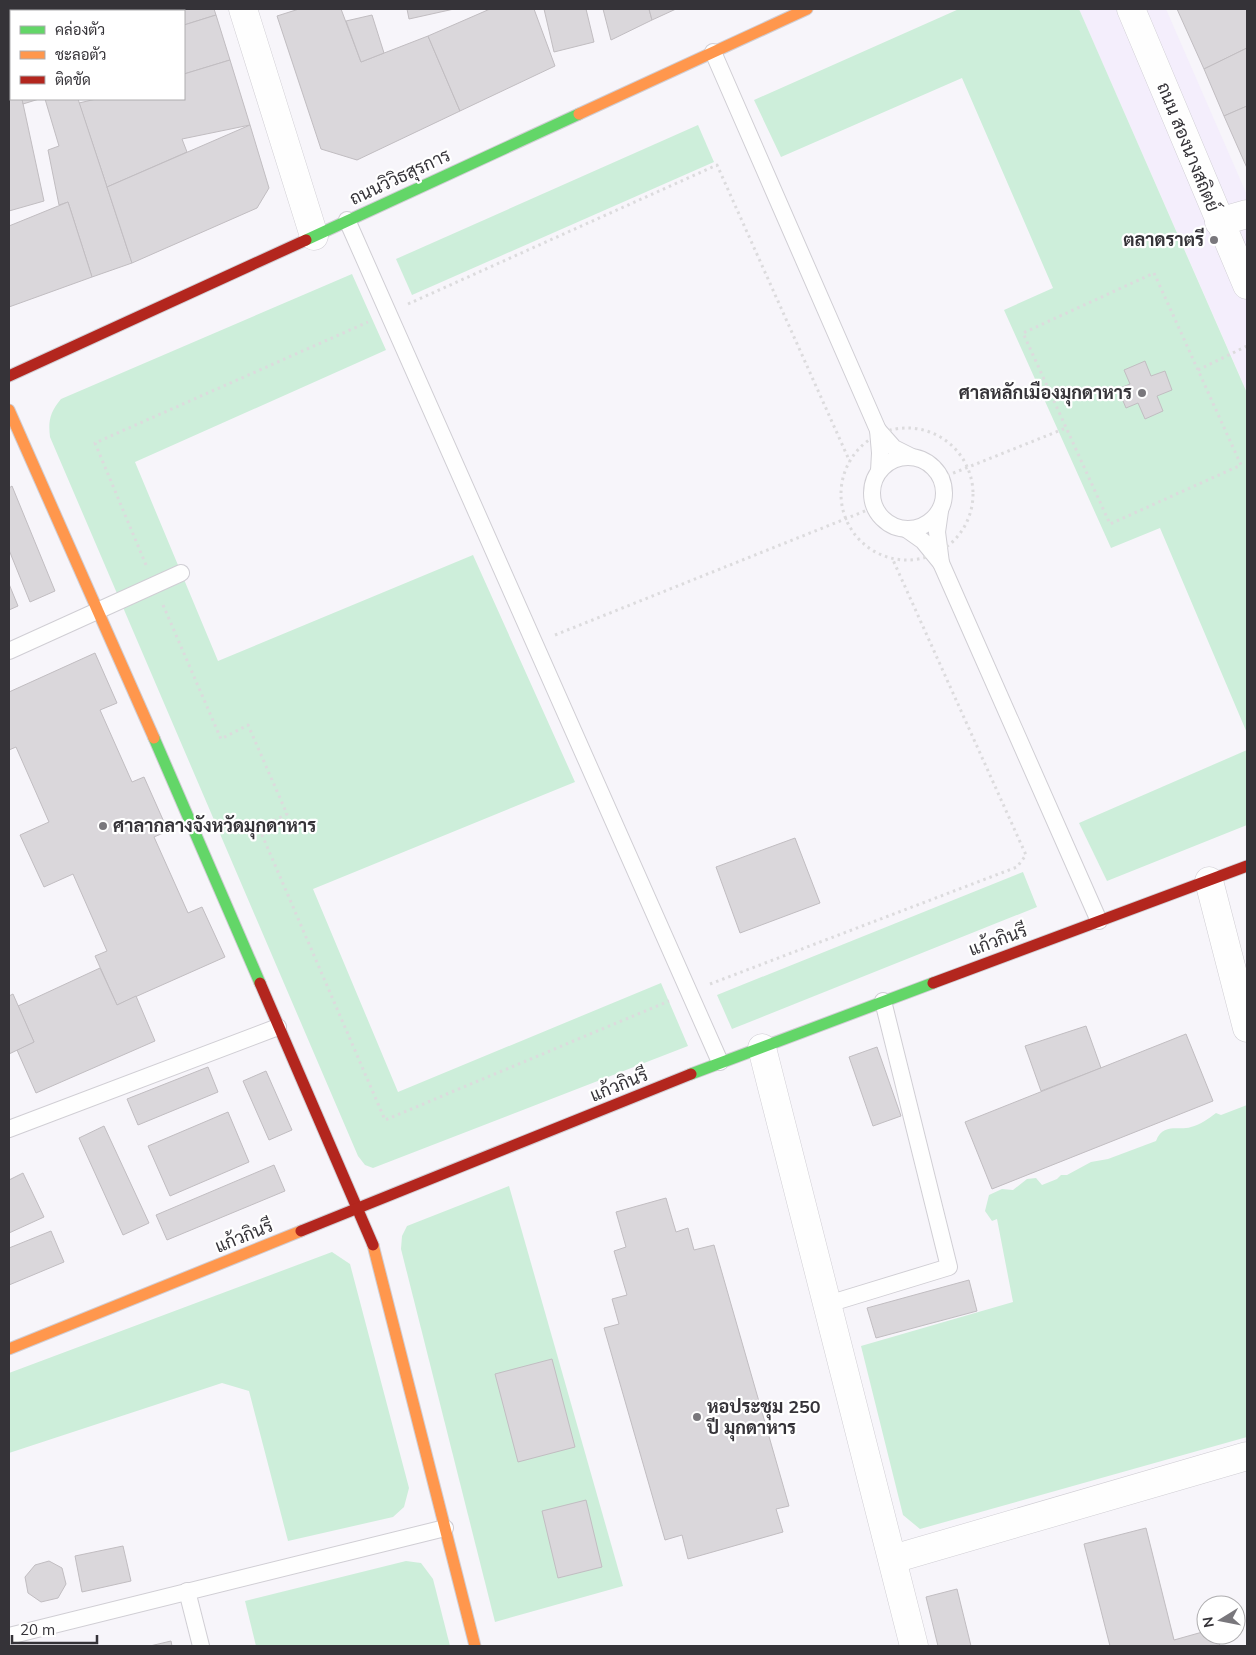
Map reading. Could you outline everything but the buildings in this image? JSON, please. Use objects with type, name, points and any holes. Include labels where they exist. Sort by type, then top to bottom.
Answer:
[{"type":"street","points":[[243,9],[314,236]]},
{"type":"street","name":"ถนนวิวิธสุรการ","points":[[9,376],[806,9]]},
{"type":"street","name":"ถนน สองนางสถิตย์","points":[[1131,9],[1247,286]]},
{"type":"street","points":[[1219,222],[1247,214]]},
{"type":"street","points":[[9,410],[373,1243],[475,1646]]},
{"type":"street","name":"แก้วกินรี","points":[[9,1349],[359,1210],[720,1062],[762,1048],[882,1001],[1247,866]]},
{"type":"street","points":[[1209,881],[1247,1028]]},
{"type":"street","points":[[762,1048],[914,1646]]},
{"type":"street","points":[[893,1559],[1247,1456]]},
{"type":"lane","points":[[713,52],[879,432],[894,448],[929,464],[941,478],[944,500],[940,511],[937,532],[938,557]]},
{"type":"lane","points":[[347,220],[720,1062]]},
{"type":"lane","points":[[879,432],[880,452],[878,471],[873,482],[872,495],[875,508],[890,525],[906,529],[923,527],[933,520],[940,511]]},
{"type":"lane","points":[[878,471],[888,462],[912,457]]},
{"type":"lane","points":[[906,529],[923,541],[938,557],[1099,921]]},
{"type":"lane","points":[[9,651],[181,573]]},
{"type":"lane","points":[[828,1304],[949,1267],[882,1001]]},
{"type":"lane","points":[[9,1129],[278,1026]]},
{"type":"lane","points":[[16,1639],[187,1591],[445,1528]]},
{"type":"lane","points":[[187,1591],[201,1646]]},
{"type":"path","points":[[850,462],[718,165],[95,443],[221,739],[248,725],[287,814],[259,828],[385,1120],[690,992],[1017,867],[1026,855],[893,560]]},
{"type":"path","points":[[1154,274],[1198,370],[1241,464],[1110,524],[1023,333],[1154,274]]},
{"type":"path","points":[[1198,370],[1247,346]]},
{"type":"path","points":[[914,428],[936,434],[955,448],[969,467],[974,487],[972,508],[964,528],[938,557],[913,561],[893,560],[873,552],[862,542],[845,519],[840,497],[843,474],[854,454],[879,432],[892,429],[914,428]]},
{"type":"path","points":[[941,478],[1066,428]]},
{"type":"path","points":[[535,644],[875,508]]},
{"type":"shaded area","name":"ตลาดราตรี","points":[[1079,9],[1166,9],[1247,195],[1247,392]]},
{"type":"green space","points":[[959,9],[1079,9],[1247,393],[1247,733],[1160,528],[1111,548],[1004,310],[1053,288],[962,78],[781,157],[754,100]]},
{"type":"green space","points":[[698,125],[714,162],[412,295],[396,259]]},
{"type":"green space","points":[[352,274],[386,350],[135,462],[218,661],[473,555],[575,782],[313,889],[398,1092],[661,983],[688,1046],[373,1168],[365,1165],[358,1156],[49,431],[52,413],[61,399]]},
{"type":"green space","points":[[1247,750],[1247,825],[1107,881],[1079,823]]},
{"type":"green space","points":[[1023,872],[1037,907],[732,1029],[717,995]]},
{"type":"green space","points":[[1247,1105],[1247,1437],[920,1529],[903,1515],[861,1346],[1013,1302],[997,1219],[992,1221],[985,1211],[989,1195],[1002,1189],[1013,1190],[1027,1179],[1036,1178],[1042,1185],[1057,1179],[1061,1175],[1067,1175],[1091,1162],[1108,1159],[1156,1141],[1159,1135],[1167,1129],[1194,1126],[1204,1122],[1216,1113],[1221,1115]]},
{"type":"green space","points":[[509,1186],[623,1586],[495,1622],[401,1249],[402,1236],[407,1226]]},
{"type":"green space","points":[[332,1252],[350,1264],[409,1488],[404,1507],[393,1517],[288,1541],[249,1391],[222,1383],[9,1453],[9,1373]]},
{"type":"green space","points":[[406,1561],[421,1563],[433,1579],[450,1646],[256,1646],[245,1601]]},
{"type":"traffic: fast","points":[[306,240],[579,114]]},
{"type":"traffic: fast","points":[[154,738],[260,983]]},
{"type":"traffic: fast","points":[[691,1074],[933,983]]},
{"type":"traffic: slow","points":[[579,114],[807,9]]},
{"type":"traffic: slow","points":[[9,410],[154,738]]},
{"type":"traffic: slow","points":[[9,1349],[301,1231]]},
{"type":"traffic: slow","points":[[373,1245],[475,1646]]},
{"type":"traffic: jam","points":[[9,376],[306,240]]},
{"type":"traffic: jam","points":[[933,983],[1247,866]]},
{"type":"traffic: jam","points":[[260,983],[373,1245]]},
{"type":"traffic: jam","points":[[301,1231],[691,1074]]},
{"type":"place","name":"ตลาดราตรี","points":[[1214,240]]},
{"type":"place","name":"ศาลหลักเมืองมุกดาหาร","points":[[1142,393]]},
{"type":"place","name":"ศาลากลางจังหวัดมุกดาหาร","points":[[103,826]]},
{"type":"place","name":"หอประชุม 250 ปี มุกดาหาร","points":[[697,1417]]}]
